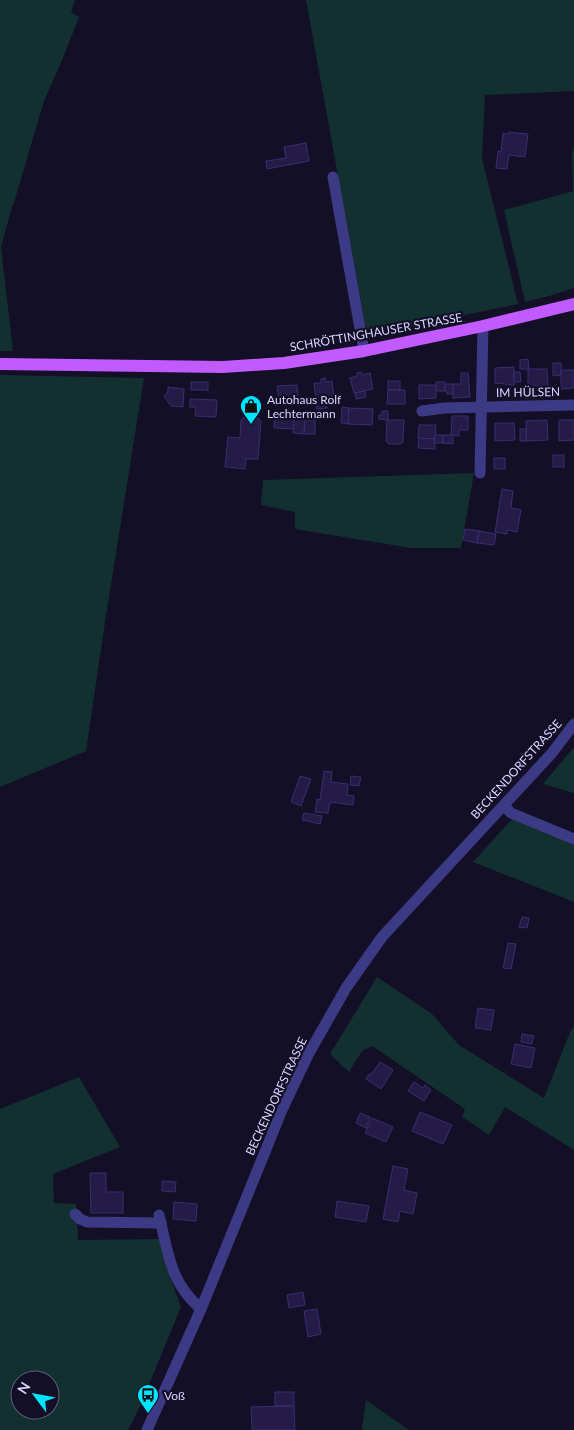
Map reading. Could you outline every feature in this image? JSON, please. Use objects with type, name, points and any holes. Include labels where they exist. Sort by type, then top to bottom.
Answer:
[{"type":"main road","name":"SCHRÖTTINGHAUSER STRASSE","points":[[0,364],[240,366],[312,360],[483,326],[574,304]]},
{"type":"street","points":[[333,177],[364,351]]},
{"type":"street","name":"IM HÜLSEN","points":[[480,473],[483,326]]},
{"type":"street","name":"IM HÜLSEN","points":[[422,411],[482,406],[574,404]]},
{"type":"street","name":"BECKENDORFSTRASSE","points":[[147,1430],[201,1308],[282,1110],[309,1053],[346,988],[382,937],[552,753],[574,724]]},
{"type":"street","points":[[504,806],[511,814],[574,839]]},
{"type":"street","points":[[75,1214],[87,1222],[160,1219],[172,1270],[182,1291],[201,1308]]},
{"type":"green space","points":[[0,0],[75,0],[71,12],[79,17],[44,101],[13,206],[9,206],[12,207],[1,247],[13,351],[0,351]]},
{"type":"green space","points":[[306,0],[574,0],[574,91],[485,95],[482,158],[518,304],[367,335]]},
{"type":"green space","points":[[574,146],[574,288],[525,302],[504,210],[573,191],[572,153]]},
{"type":"green space","points":[[0,375],[144,378],[86,751],[0,787]]},
{"type":"green space","points":[[474,473],[461,548],[411,548],[295,529],[295,512],[261,505],[263,480]]},
{"type":"green space","points":[[574,747],[574,793],[543,784]]},
{"type":"green space","points":[[512,819],[574,843],[574,902],[473,862]]},
{"type":"green space","points":[[377,977],[432,1014],[459,1045],[544,1098],[574,1026],[574,1150],[505,1107],[489,1135],[462,1117],[465,1109],[372,1046],[362,1051],[349,1072],[330,1054]]},
{"type":"green space","points":[[79,1077],[120,1147],[53,1174],[54,1203],[76,1204],[78,1240],[161,1239],[167,1268],[181,1307],[141,1404],[128,1430],[0,1430],[0,1109]]},
{"type":"green space","points":[[366,1400],[409,1430],[362,1430]]},
{"type":"building","points":[[509,132],[528,134],[525,157],[509,155],[507,169],[496,168],[498,151],[501,152],[503,133],[509,134]]},
{"type":"building","points":[[306,143],[309,161],[267,169],[266,161],[286,158],[284,147]]},
{"type":"building","points":[[528,359],[529,369],[520,369],[520,360]]},
{"type":"building","points":[[553,363],[561,363],[561,375],[553,376]]},
{"type":"building","points":[[514,367],[514,385],[495,383],[495,368]]},
{"type":"building","points":[[528,369],[547,369],[548,386],[528,386]]},
{"type":"building","points":[[561,370],[574,370],[574,388],[561,389]]},
{"type":"building","points":[[362,372],[362,375],[370,373],[373,389],[354,393],[350,378]]},
{"type":"building","points":[[514,372],[520,372],[521,382],[514,382]]},
{"type":"building","points":[[461,373],[468,373],[470,397],[453,398],[453,384],[461,384]]},
{"type":"building","points":[[325,378],[326,382],[332,381],[334,397],[316,399],[314,383],[321,383],[321,379]]},
{"type":"building","points":[[388,381],[400,381],[400,390],[388,390]]},
{"type":"building","points":[[191,382],[208,382],[208,390],[191,390]]},
{"type":"building","points":[[436,382],[445,382],[445,391],[436,391]]},
{"type":"building","points":[[445,384],[453,384],[453,394],[447,394]]},
{"type":"building","points":[[297,385],[298,401],[279,402],[277,386]]},
{"type":"building","points":[[419,385],[436,385],[436,398],[419,399]]},
{"type":"building","points":[[168,387],[184,389],[183,407],[171,406],[164,396],[168,392]]},
{"type":"building","points":[[388,390],[405,390],[405,404],[387,404]]},
{"type":"building","points":[[365,391],[366,397],[356,399],[355,393]]},
{"type":"building","points":[[326,398],[327,408],[317,409],[316,399]]},
{"type":"building","points":[[190,399],[217,400],[216,417],[195,416],[196,407],[190,407]]},
{"type":"building","points":[[342,407],[349,408],[348,424],[341,423]]},
{"type":"building","points":[[349,408],[373,409],[372,425],[348,424]]},
{"type":"building","points":[[382,411],[388,411],[388,420],[379,419]]},
{"type":"building","points":[[275,413],[295,414],[294,429],[274,428]]},
{"type":"building","points":[[452,416],[468,416],[468,430],[459,430],[459,436],[451,435]]},
{"type":"building","points":[[244,417],[258,418],[261,421],[258,459],[246,459],[245,469],[225,467],[228,437],[240,438],[241,420]]},
{"type":"building","points":[[294,419],[305,420],[304,434],[293,433]]},
{"type":"building","points":[[305,420],[315,420],[315,434],[304,434]]},
{"type":"building","points":[[387,420],[404,420],[403,442],[400,444],[389,444],[386,441]]},
{"type":"building","points":[[547,420],[548,440],[526,441],[526,421]]},
{"type":"building","points":[[559,420],[574,420],[574,440],[559,441]]},
{"type":"building","points":[[495,423],[514,423],[515,440],[495,441]]},
{"type":"building","points":[[419,425],[436,425],[435,439],[418,438]]},
{"type":"building","points":[[520,429],[526,429],[526,441],[520,441]]},
{"type":"building","points":[[435,435],[443,435],[443,443],[434,443]]},
{"type":"building","points":[[443,435],[453,435],[453,444],[443,443]]},
{"type":"building","points":[[419,438],[434,439],[435,449],[418,448]]},
{"type":"building","points":[[553,455],[564,455],[564,467],[553,467]]},
{"type":"building","points":[[494,458],[505,458],[505,469],[494,469]]},
{"type":"building","points":[[502,489],[513,491],[511,508],[521,510],[517,532],[507,530],[507,534],[495,532]]},
{"type":"building","points":[[465,529],[479,531],[477,543],[463,540]]},
{"type":"building","points":[[479,531],[496,534],[494,545],[477,543]]},
{"type":"building","points":[[324,771],[332,772],[331,782],[348,784],[347,795],[354,796],[353,805],[330,802],[328,813],[315,812],[317,799],[320,800]]},
{"type":"building","points":[[300,776],[311,779],[301,806],[291,802]]},
{"type":"building","points":[[351,776],[361,777],[359,786],[350,785]]},
{"type":"building","points":[[304,813],[322,816],[320,824],[302,820]]},
{"type":"building","points":[[522,917],[529,918],[527,928],[519,927]]},
{"type":"building","points":[[508,943],[516,944],[511,969],[503,968]]},
{"type":"building","points":[[478,1008],[494,1010],[491,1030],[475,1028]]},
{"type":"building","points":[[522,1034],[534,1036],[532,1044],[521,1042]]},
{"type":"building","points":[[515,1044],[535,1048],[531,1068],[511,1064]]},
{"type":"building","points":[[380,1062],[393,1070],[381,1089],[366,1079]]},
{"type":"building","points":[[414,1082],[423,1088],[425,1085],[431,1090],[424,1101],[408,1091]]},
{"type":"building","points":[[420,1112],[452,1125],[443,1144],[412,1131]]},
{"type":"building","points":[[360,1113],[370,1117],[366,1128],[356,1123]]},
{"type":"building","points":[[372,1118],[393,1127],[386,1142],[365,1133]]},
{"type":"building","points":[[393,1166],[408,1169],[404,1190],[417,1193],[413,1214],[400,1211],[398,1222],[383,1219]]},
{"type":"building","points":[[90,1173],[106,1173],[106,1192],[123,1192],[123,1213],[91,1213]]},
{"type":"building","points":[[162,1181],[176,1182],[175,1192],[162,1191]]},
{"type":"building","points":[[337,1201],[369,1206],[366,1222],[335,1217]]},
{"type":"building","points":[[174,1202],[197,1204],[196,1221],[173,1219]]},
{"type":"building","points":[[303,1292],[305,1305],[289,1308],[287,1295]]},
{"type":"building","points":[[317,1309],[321,1334],[308,1337],[304,1311]]},
{"type":"building","points":[[275,1392],[294,1392],[294,1406],[275,1406]]},
{"type":"building","points":[[294,1406],[295,1430],[252,1430],[251,1407]]},
{"type":"place","name":"Autohaus Rolf Lechtermann","points":[[251,425]]},
{"type":"place","name":"Voß","points":[[148,1414]]}]
